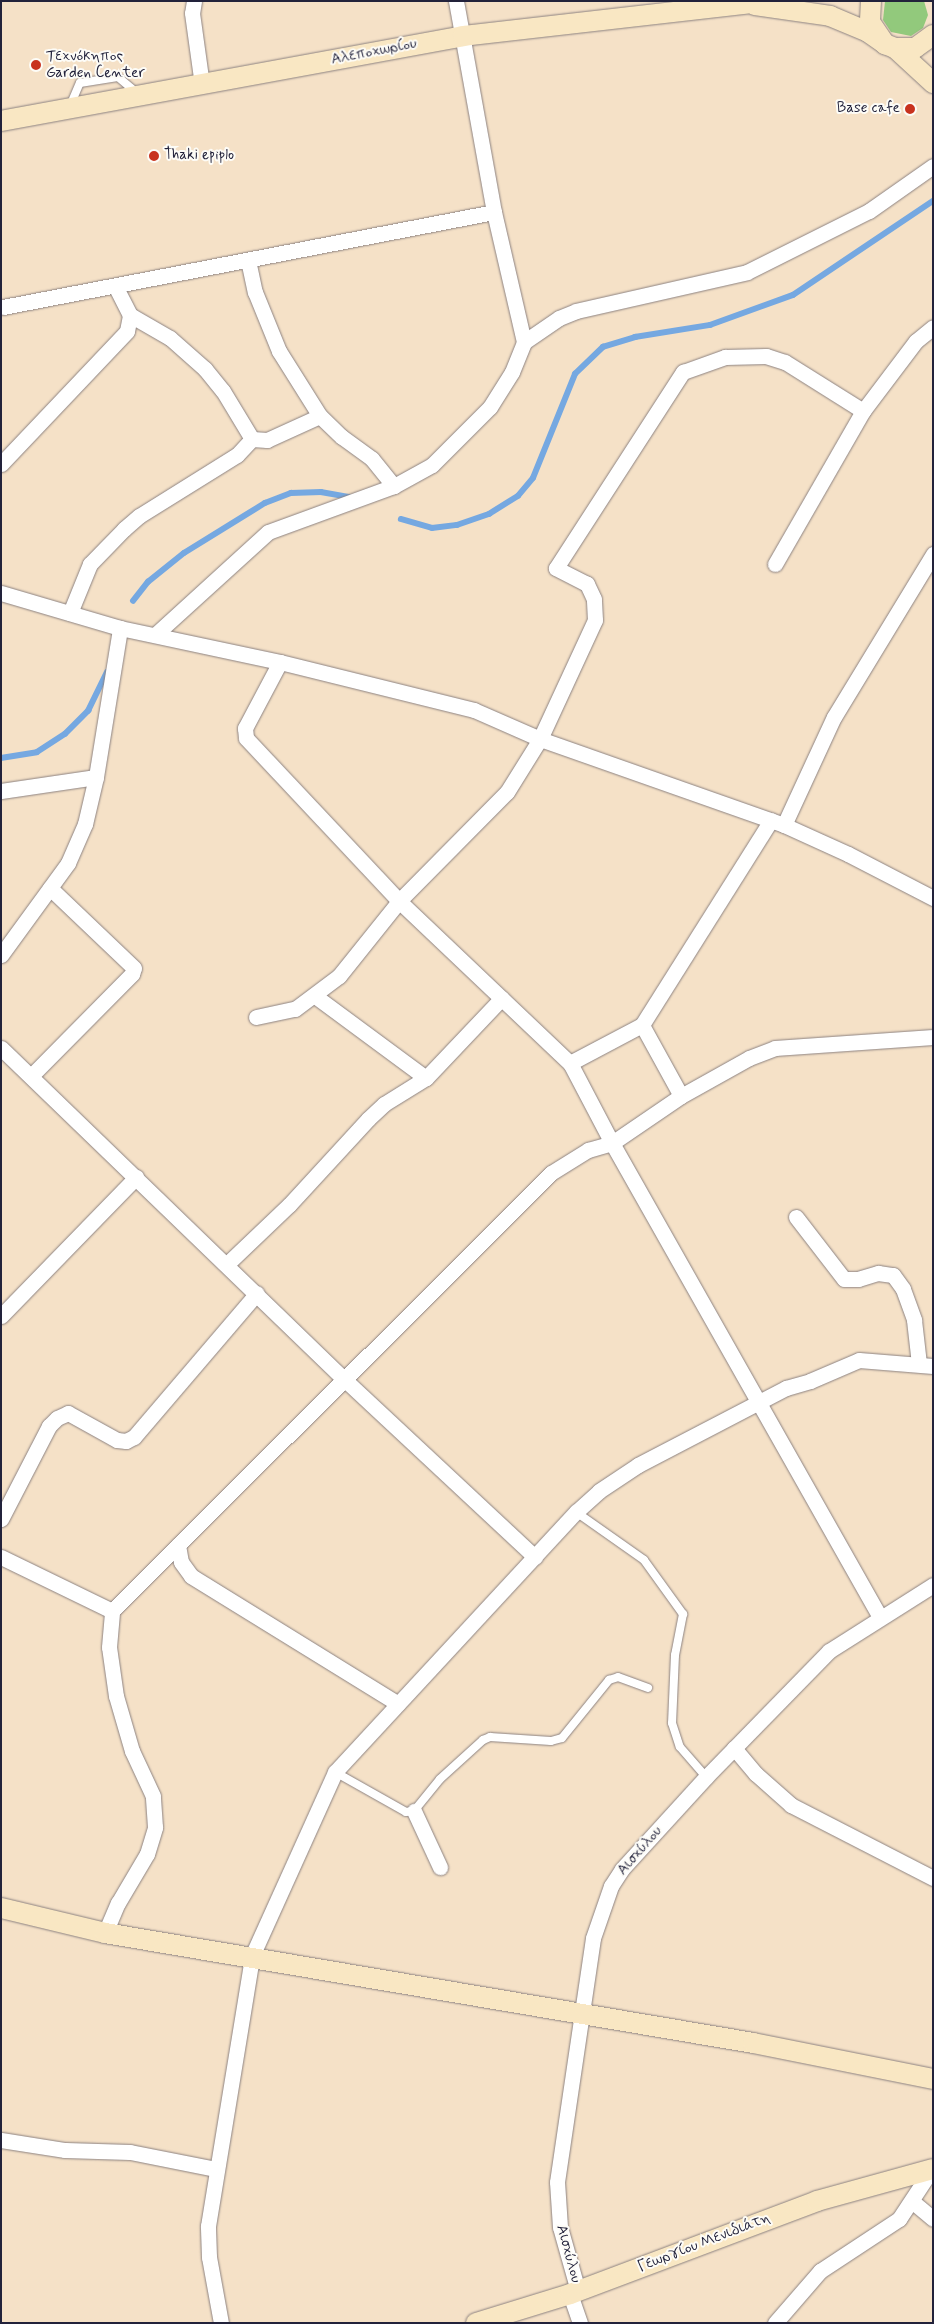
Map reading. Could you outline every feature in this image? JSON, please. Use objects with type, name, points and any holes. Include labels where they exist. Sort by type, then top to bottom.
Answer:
[{"type":"main road","points":[[871,1],[870,22],[890,46],[933,83]]},
{"type":"main road","name":"Αλεποχωρίου","points":[[1,122],[463,36],[759,3],[830,16],[868,32],[890,46]]},
{"type":"main road","points":[[890,46],[915,48],[933,35]]},
{"type":"main road","points":[[1,1908],[105,1933],[252,1956],[582,2013],[933,2079]]},
{"type":"main road","name":"Γεωργίου Μενιδιάτη","points":[[476,2323],[574,2293],[817,2201],[932,2169]]},
{"type":"street","points":[[194,1],[192,13],[202,84]]},
{"type":"street","points":[[156,634],[268,532],[394,486],[432,466],[465,436],[490,407],[512,372],[524,342],[494,212],[456,1]]},
{"type":"street","points":[[524,342],[576,311],[713,282],[780,258],[869,211],[933,166]]},
{"type":"street","points":[[3,308],[494,212]]},
{"type":"street","points":[[248,260],[255,292],[279,351],[320,416],[342,437],[372,459],[394,486]]},
{"type":"street","points":[[116,287],[130,315],[170,338],[205,369],[223,391],[252,440]]},
{"type":"street","points":[[1,464],[114,348],[127,331],[130,315]]},
{"type":"street","points":[[775,564],[863,411],[916,341],[933,327]]},
{"type":"street","points":[[256,1017],[295,1009],[315,996],[339,976],[399,901],[507,792],[540,739],[595,620],[594,599],[587,584],[556,568],[683,372],[725,357],[766,356],[785,362],[863,411]]},
{"type":"street","points":[[70,613],[90,564],[139,516],[237,455],[252,440],[276,437],[320,416]]},
{"type":"street","points":[[570,1063],[642,1025],[778,823],[834,717],[933,554]]},
{"type":"street","points":[[1,593],[120,628],[156,634],[443,700],[540,739],[778,823],[848,854],[933,898]]},
{"type":"street","points":[[1,955],[68,863],[85,824],[96,777],[120,628]]},
{"type":"street","points":[[280,662],[245,728],[246,738],[399,901],[570,1063],[612,1142],[880,1617]]},
{"type":"street","points":[[1,790],[96,777]]},
{"type":"street","points":[[31,1076],[132,974],[134,968],[50,888]]},
{"type":"street","points":[[315,996],[426,1078]]},
{"type":"street","points":[[227,1264],[288,1205],[384,1104],[426,1078],[502,998]]},
{"type":"street","points":[[642,1025],[681,1096]]},
{"type":"street","points":[[105,1933],[118,1902],[153,1842],[155,1827],[153,1796],[132,1751],[116,1696],[109,1647],[112,1611],[550,1173],[588,1150],[612,1142],[681,1096],[749,1058],[775,1048],[933,1037]]},
{"type":"street","points":[[1,1048],[257,1293],[344,1380],[535,1557]]},
{"type":"street","points":[[1,1316],[136,1177]]},
{"type":"street","points":[[220,2323],[209,2257],[208,2226],[252,1956],[335,1772],[576,1512],[599,1491],[638,1464],[759,1401],[860,1360],[926,1365],[914,1320],[903,1289],[893,1275],[878,1273],[858,1279],[844,1279],[796,1217]]},
{"type":"street","points":[[1,1519],[49,1426],[57,1418],[68,1413],[117,1440],[126,1442],[134,1437],[257,1293]]},
{"type":"street","points":[[178,1545],[181,1562],[192,1576],[398,1704]]},
{"type":"street","points":[[1,1557],[112,1611]]},
{"type":"street","name":"Αισχύλου","points":[[580,2323],[556,2208],[557,2182],[593,1938],[611,1886],[622,1869],[706,1777],[828,1651],[933,1585]]},
{"type":"street","points":[[734,1748],[756,1774],[791,1805],[933,1878]]},
{"type":"street","points":[[414,1811],[440,1867]]},
{"type":"street","points":[[1,2140],[65,2150],[130,2152],[216,2169]]},
{"type":"street","points":[[775,2323],[820,2271],[899,2220],[913,2202],[932,2169]]},
{"type":"street","points":[[913,2202],[933,2219]]},
{"type":"lane","points":[[576,1512],[644,1560],[683,1614],[675,1655],[672,1723],[680,1747],[706,1777]]},
{"type":"lane","points":[[335,1772],[406,1812],[414,1811],[421,1806],[440,1779],[483,1740],[490,1737],[552,1741],[562,1738],[609,1680],[618,1677],[648,1688]]},
{"type":"green space","points":[[885,1],[924,1],[928,15],[923,28],[911,36],[891,32],[883,20]]},
{"type":"waterway","points":[[401,519],[432,528],[457,525],[489,514],[518,496],[533,478],[575,374],[603,347],[635,337],[710,325],[793,295],[933,201]]},
{"type":"waterway","points":[[133,601],[148,582],[184,553],[265,503],[291,493],[321,492],[350,497]]},
{"type":"waterway","points":[[1,758],[37,752],[65,734],[88,711],[107,672]]},
{"type":"place","name":"Τεχνόκηπος Garden Center","points":[[36,65]]},
{"type":"place","name":"Base cafe","points":[[910,109]]},
{"type":"place","name":"Thaki epiplo","points":[[154,156]]}]
